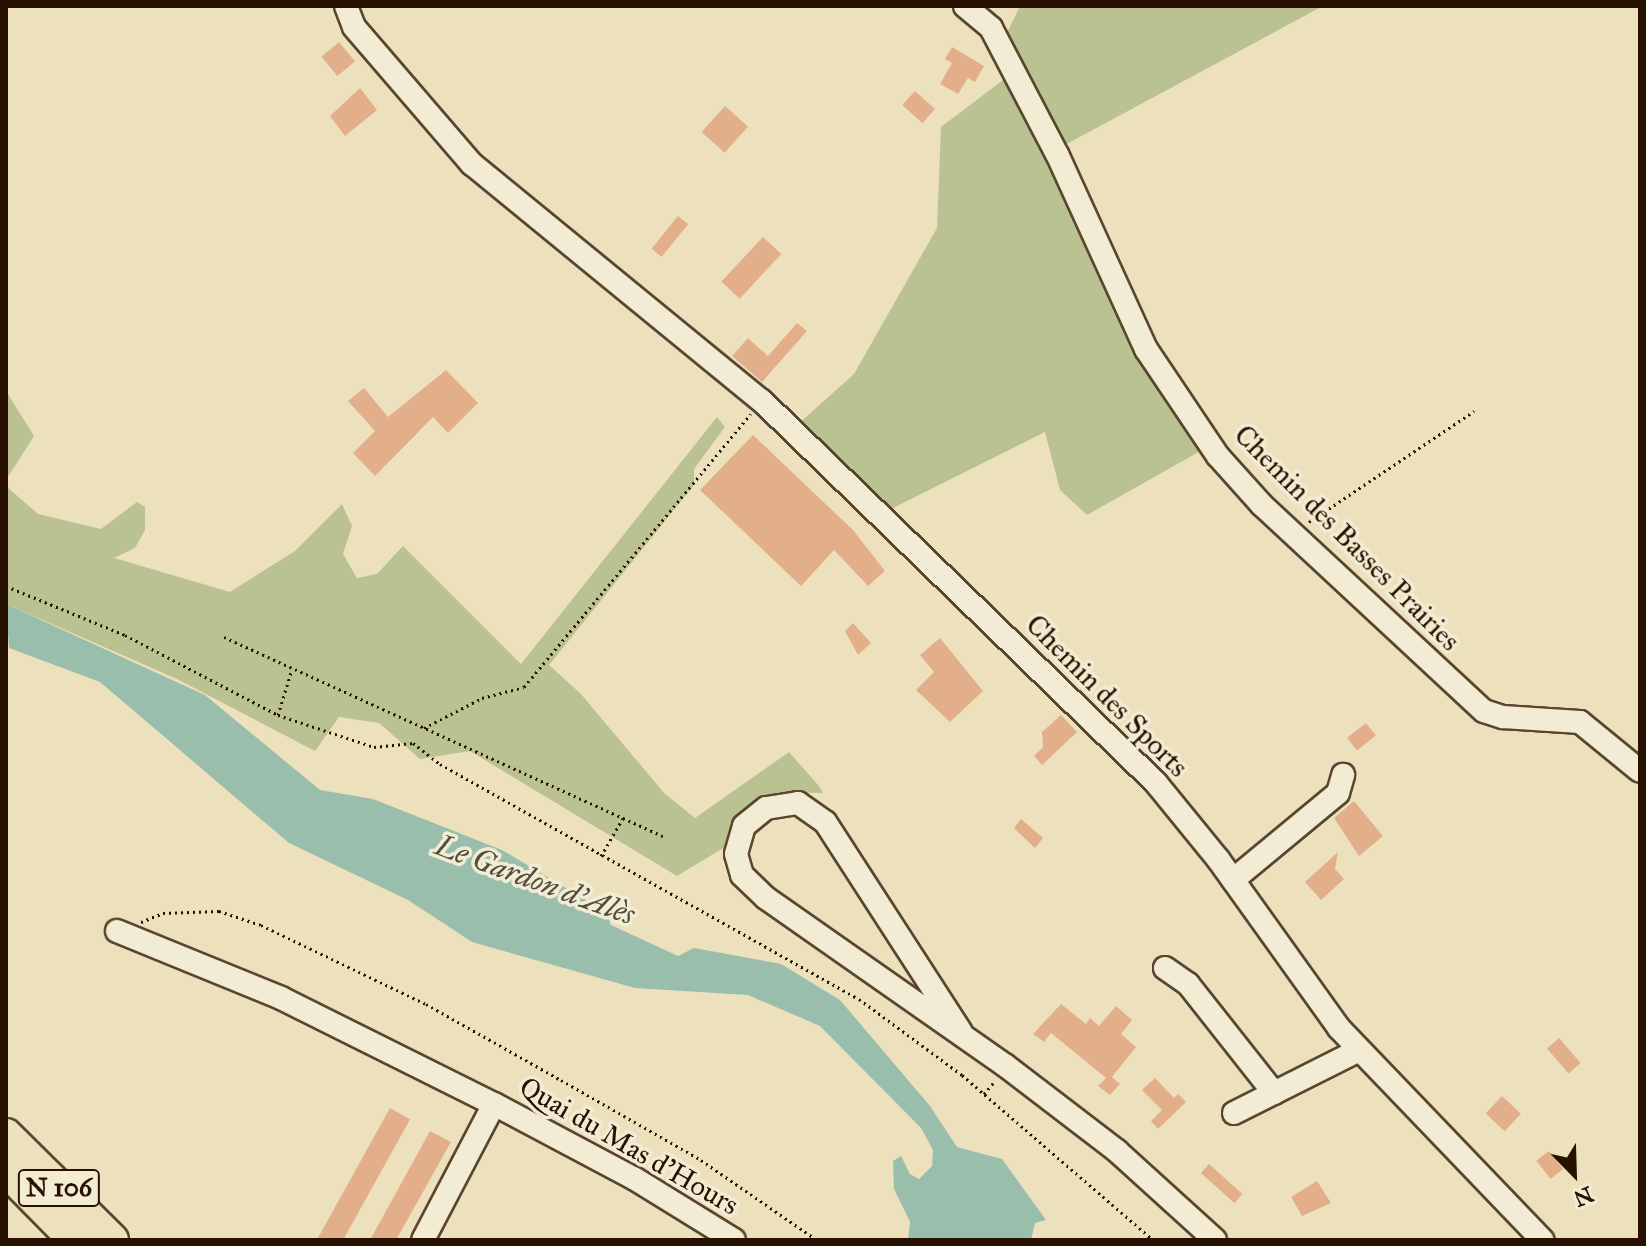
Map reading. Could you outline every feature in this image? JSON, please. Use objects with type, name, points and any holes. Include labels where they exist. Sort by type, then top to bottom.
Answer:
[{"type":"highway","name":"N 106","points":[[6,1135],[112,1240]]},
{"type":"highway","name":"N 106","points":[[6,1170],[75,1240]]},
{"type":"street","name":"Chemin des Sports","points":[[346,6],[354,27],[472,164],[576,245],[762,401],[1156,783],[1233,880],[1359,1050],[1542,1240]]},
{"type":"street","name":"Chemin des Basses Prairies","points":[[965,6],[991,28],[1014,69],[1146,349],[1218,456],[1293,533],[1484,711],[1503,717],[1580,722],[1640,771]]},
{"type":"street","points":[[1233,880],[1338,793],[1343,775]]},
{"type":"street","points":[[961,1032],[825,822],[798,803],[766,808],[744,826],[736,854],[742,875],[961,1032],[1117,1151],[1215,1240]]},
{"type":"street","name":"Quai du Mas d'Hours","points":[[117,931],[281,998],[494,1104],[635,1179],[734,1240]]},
{"type":"street","points":[[1165,968],[1188,984],[1274,1093]]},
{"type":"street","points":[[1234,1113],[1359,1050]]},
{"type":"street","points":[[423,1240],[494,1104]]},
{"type":"path","points":[[424,728],[482,698],[524,687],[762,401]]},
{"type":"path","points":[[1293,533],[1474,411]]},
{"type":"path","points":[[6,586],[125,635],[278,715],[374,747],[413,743],[601,856],[859,999],[962,1075],[1153,1240]]},
{"type":"path","points":[[224,637],[663,836]]},
{"type":"path","points":[[278,715],[292,668]]},
{"type":"path","points":[[601,856],[624,818]]},
{"type":"path","points":[[117,931],[163,913],[219,911],[261,925],[426,1004],[574,1087],[701,1160],[817,1240]]},
{"type":"shaded area","points":[[1020,6],[1323,6],[1063,146],[1007,33]]},
{"type":"shaded area","points":[[1011,74],[1204,449],[1087,515],[1060,490],[1045,432],[887,511],[797,425],[854,374],[937,228],[941,127]]},
{"type":"shaded area","points":[[6,391],[34,436],[6,480]]},
{"type":"shaded area","points":[[717,417],[725,427],[694,469],[694,485],[549,665],[581,694],[664,793],[695,818],[789,752],[819,786],[823,793],[778,792],[748,808],[725,847],[677,876],[470,751],[420,759],[379,723],[339,717],[315,751],[179,680],[6,604],[6,486],[38,514],[101,529],[137,502],[145,507],[145,530],[135,548],[114,558],[230,592],[295,551],[342,504],[352,526],[343,554],[357,578],[377,574],[403,546],[521,664]]},
{"type":"water","name":"Le Gardon d'Alès","points":[[6,604],[205,695],[320,790],[373,799],[502,850],[606,912],[611,925],[678,956],[694,948],[781,964],[840,1000],[930,1106],[957,1147],[1002,1159],[1046,1220],[1035,1223],[1031,1240],[908,1240],[910,1222],[894,1189],[893,1161],[901,1156],[910,1174],[919,1179],[932,1166],[933,1150],[921,1128],[820,1026],[748,995],[635,988],[472,942],[408,900],[289,843],[100,682],[9,648]]},
{"type":"building","points":[[339,42],[355,61],[337,76],[321,57]]},
{"type":"building","points":[[952,47],[984,66],[975,82],[968,78],[958,94],[940,84],[952,63],[945,59]]},
{"type":"building","points":[[360,88],[377,110],[345,136],[330,116]]},
{"type":"building","points":[[915,91],[935,109],[922,123],[902,105]]},
{"type":"building","points":[[725,106],[748,127],[725,153],[702,132]]},
{"type":"building","points":[[678,216],[688,224],[662,257],[652,249]]},
{"type":"building","points":[[763,237],[781,254],[740,299],[721,282]]},
{"type":"building","points":[[797,323],[807,331],[762,382],[732,356],[748,338],[768,356]]},
{"type":"building","points":[[446,370],[478,403],[448,433],[433,417],[375,476],[353,453],[375,431],[348,401],[364,388],[388,417]]},
{"type":"building","points":[[753,435],[853,530],[885,571],[868,586],[834,550],[801,586],[700,490]]},
{"type":"building","points":[[853,623],[871,643],[858,655],[845,631]]},
{"type":"building","points":[[940,638],[983,691],[950,722],[916,690],[934,672],[920,655]]},
{"type":"building","points":[[1061,715],[1077,732],[1042,765],[1034,756],[1043,747],[1042,732]]},
{"type":"building","points":[[1366,723],[1376,736],[1357,750],[1347,738]]},
{"type":"building","points":[[1354,801],[1383,836],[1359,856],[1334,818]]},
{"type":"building","points":[[1021,819],[1043,838],[1035,848],[1014,828]]},
{"type":"building","points":[[1338,852],[1335,869],[1344,879],[1321,900],[1305,882]]},
{"type":"building","points":[[1061,1004],[1086,1024],[1090,1018],[1099,1026],[1116,1006],[1132,1020],[1121,1034],[1136,1047],[1112,1077],[1120,1084],[1110,1095],[1098,1086],[1106,1078],[1051,1033],[1044,1042],[1033,1034]]},
{"type":"building","points":[[1559,1038],[1581,1063],[1569,1073],[1547,1048]]},
{"type":"building","points":[[1155,1078],[1174,1098],[1178,1094],[1186,1102],[1158,1129],[1151,1121],[1162,1110],[1142,1090]]},
{"type":"building","points":[[1502,1096],[1521,1114],[1505,1131],[1486,1114]]},
{"type":"building","points":[[390,1108],[410,1119],[343,1240],[317,1240]]},
{"type":"building","points":[[430,1131],[451,1142],[396,1240],[370,1240]]},
{"type":"building","points":[[1549,1151],[1563,1169],[1551,1179],[1536,1161]]},
{"type":"building","points":[[1209,1164],[1242,1194],[1234,1203],[1201,1173]]},
{"type":"building","points":[[1317,1181],[1331,1203],[1302,1216],[1291,1197]]}]
